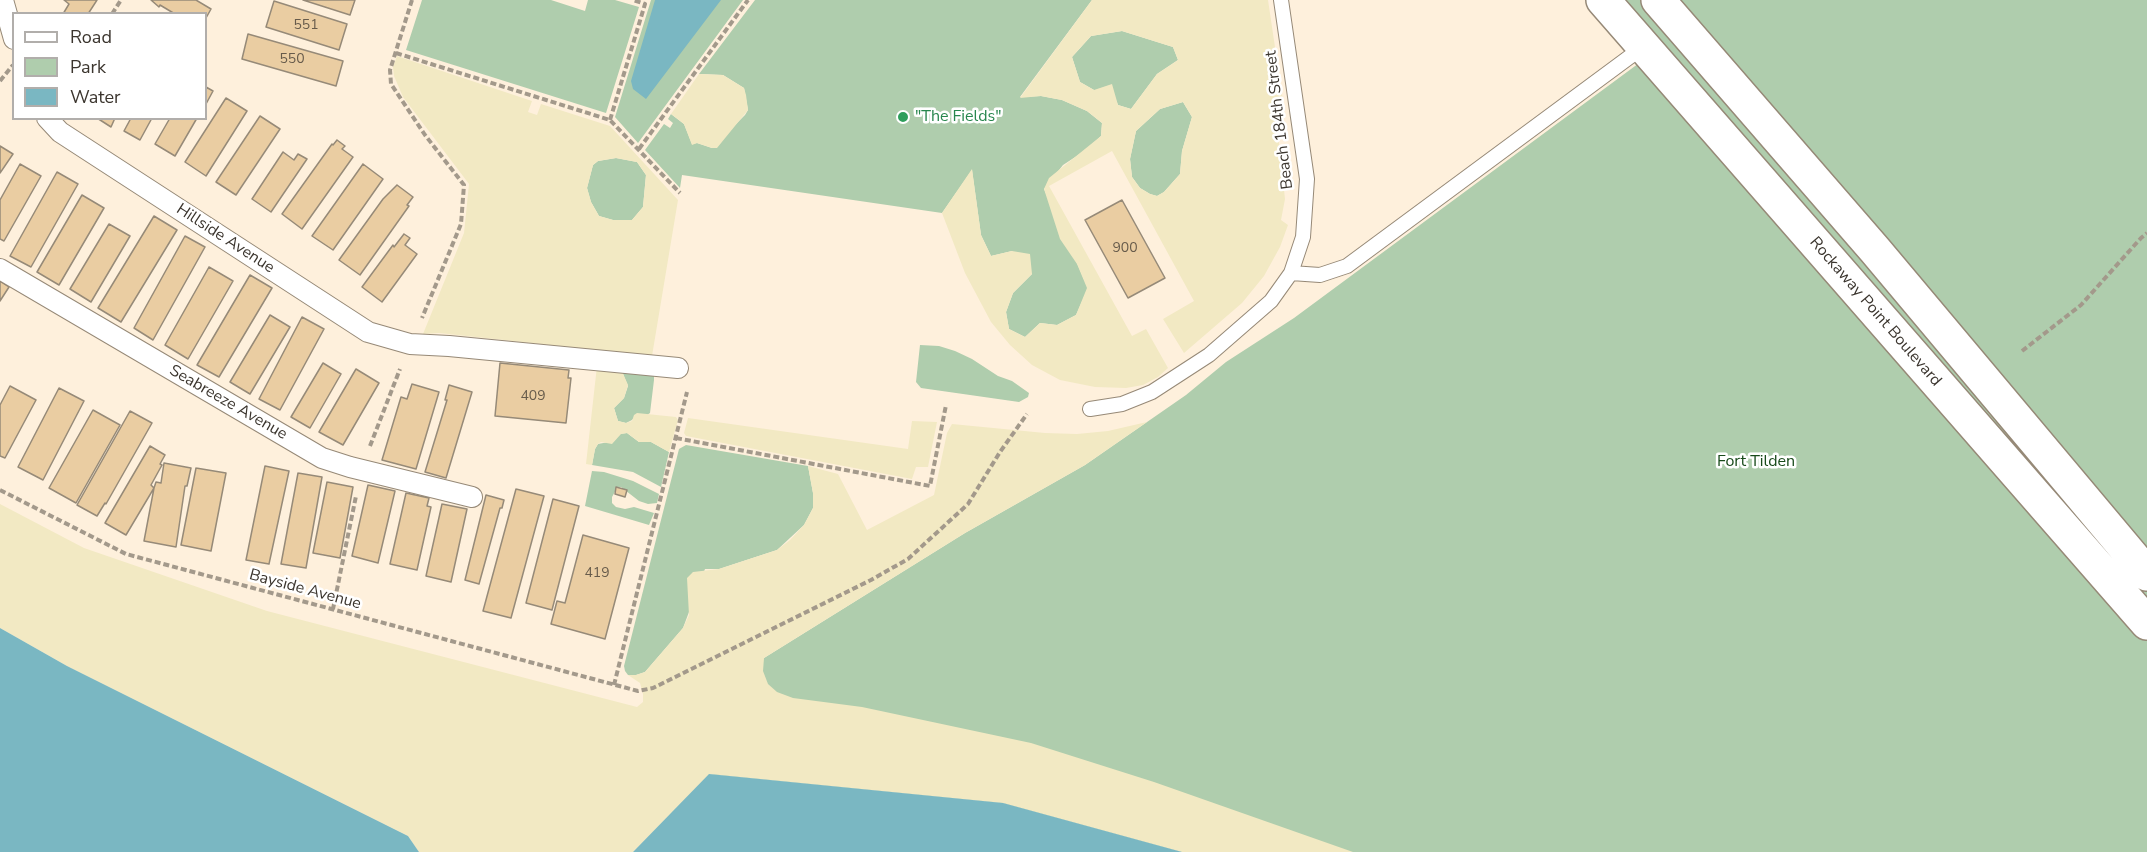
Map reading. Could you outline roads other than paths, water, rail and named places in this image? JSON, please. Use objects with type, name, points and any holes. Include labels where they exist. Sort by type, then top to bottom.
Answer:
[{"type":"street","points":[[3,0],[12,32]]},
{"type":"street","name":"Rockaway Point Boulevard","points":[[1603,0],[2147,623]]},
{"type":"street","points":[[1658,0],[1838,207],[2147,574]]},
{"type":"street","name":"Hillside Avenue","points":[[49,120],[60,132],[368,332],[410,344],[449,345],[678,368]]},
{"type":"street","name":"Seabreeze Avenue","points":[[0,269],[322,458],[472,497]]},
{"type":"lane","name":"Beach 184th Street","points":[[1090,409],[1122,404],[1152,392],[1209,355],[1271,301],[1291,273],[1303,237],[1306,179],[1281,0]]},
{"type":"lane","points":[[1291,273],[1320,275],[1347,266],[1643,47]]},
{"type":"water","points":[[655,0],[721,0],[646,99],[633,89],[631,81]]},
{"type":"water","points":[[0,628],[67,666],[408,836],[419,852],[0,852]]},
{"type":"water","points":[[709,774],[1003,803],[1182,852],[633,852]]},
{"type":"place","name":"\"The Fields\"","points":[[903,117]]},
{"type":"park label","name":"Fort Tilden","points":[[1756,462]]}]
